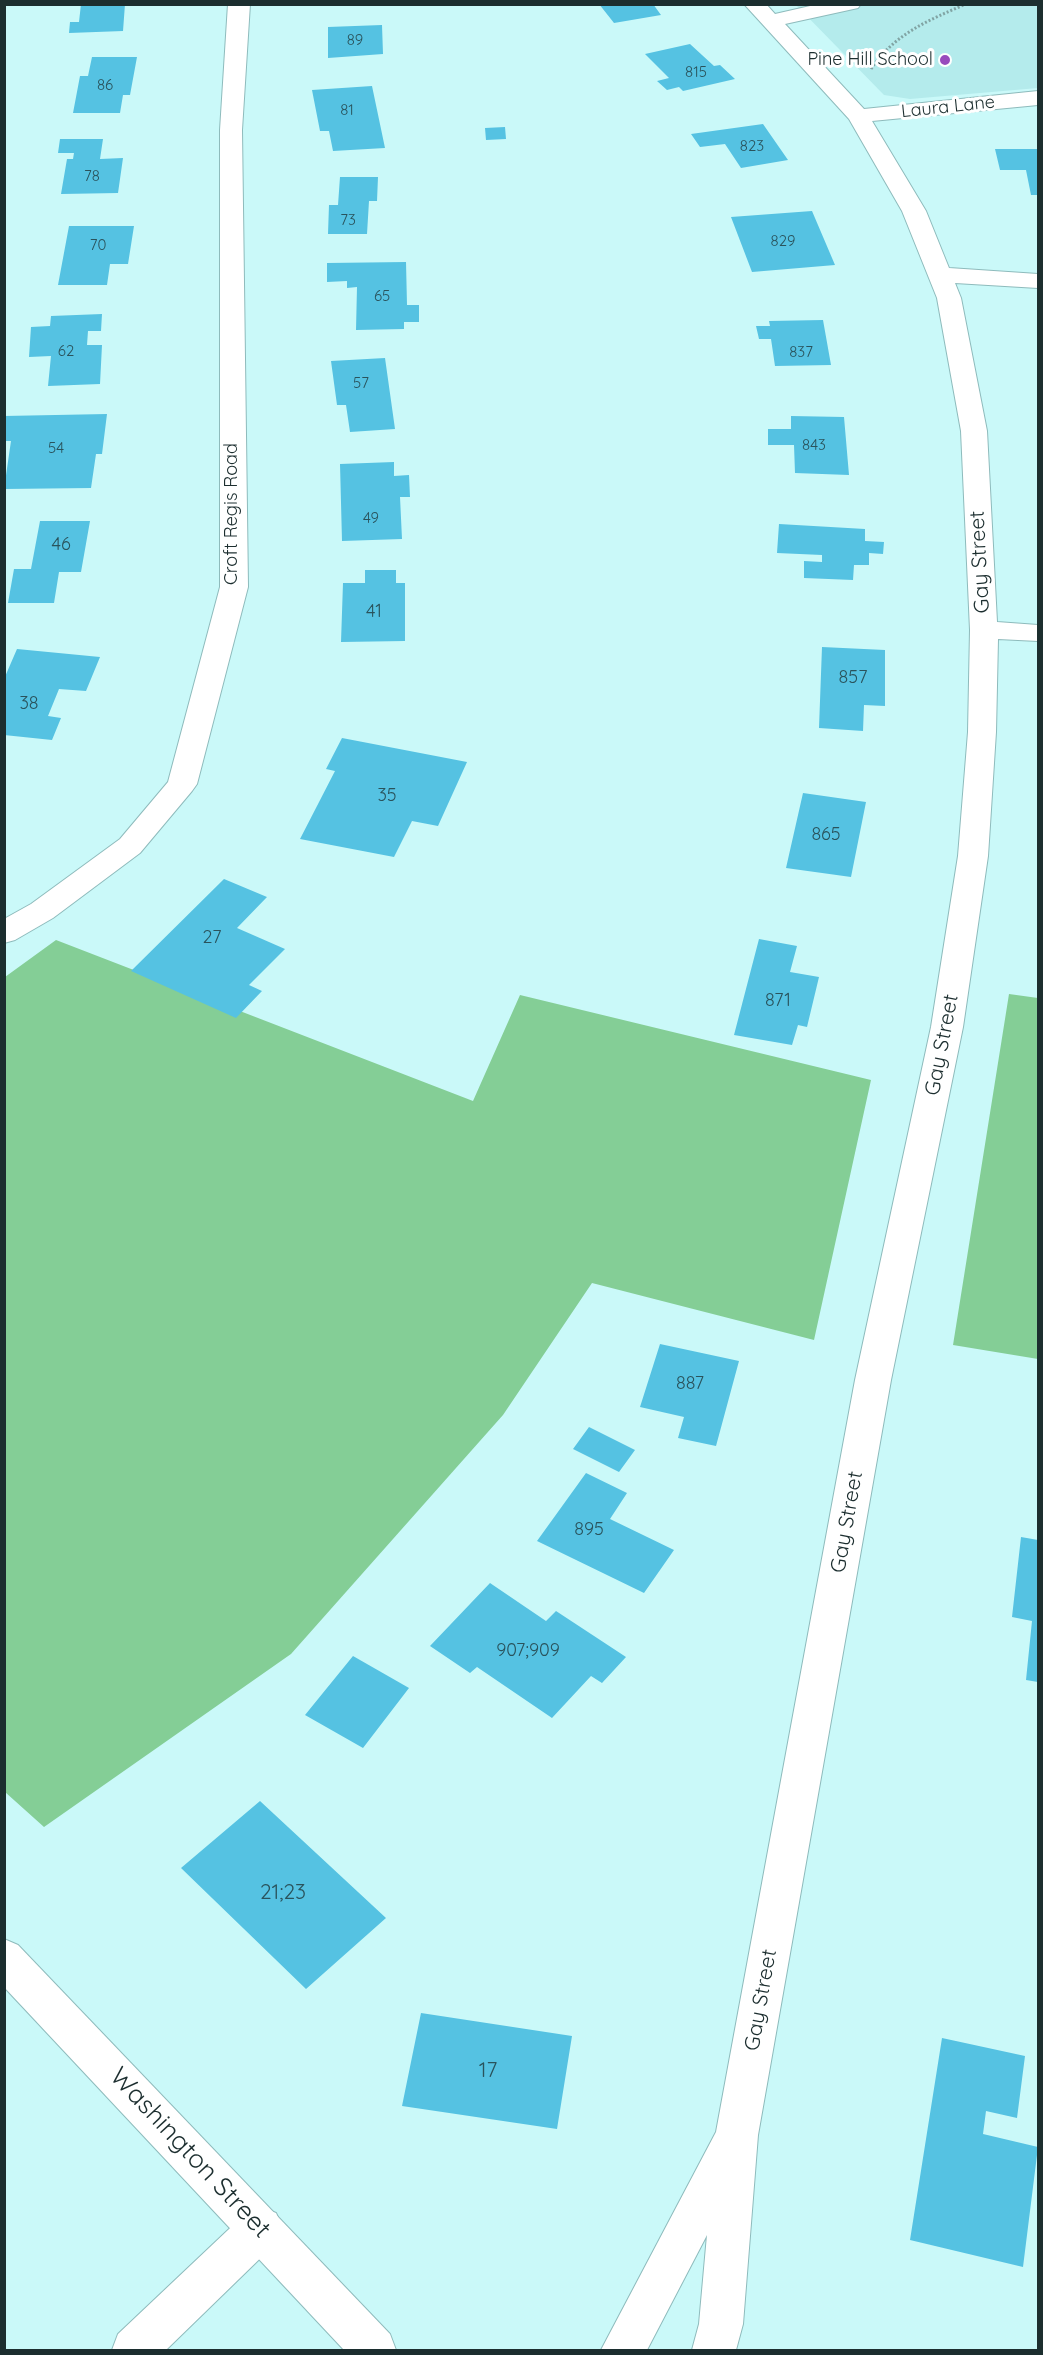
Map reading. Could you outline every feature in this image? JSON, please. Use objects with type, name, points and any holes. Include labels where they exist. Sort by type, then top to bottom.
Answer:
[{"type":"street","name":"Croft Regis Road","points":[[4,933],[42,911],[130,846],[182,784],[234,587],[231,130],[239,4]]},
{"type":"street","points":[[763,13],[851,4]]},
{"type":"street","name":"Gay Street","points":[[714,2350],[721,2324],[736,2135],[873,1380],[946,1027],[973,855],[982,732],[984,630],[974,431],[949,298],[914,210],[858,116],[763,13]]},
{"type":"street","name":"Laura Lane","points":[[858,116],[1038,98]]},
{"type":"street","points":[[940,275],[1038,281]]},
{"type":"street","points":[[984,630],[1038,633]]},
{"type":"street","name":"Washington Street","points":[[4,1958],[374,2350]]},
{"type":"street","name":"Gay Street","points":[[623,2350],[736,2135]]},
{"type":"street","points":[[134,2350],[261,2228]]},
{"type":"path","points":[[869,72],[881,52],[906,32],[966,4]]},
{"type":"shaded area","name":"Pine Hill School","points":[[796,5],[1038,5],[1038,88],[910,99],[884,95]]},
{"type":"green space","points":[[56,940],[473,1101],[520,995],[871,1080],[814,1340],[592,1283],[503,1415],[291,1654],[44,1827],[5,1792],[5,977]]},
{"type":"green space","points":[[1009,994],[1038,998],[1038,1359],[953,1345]]},
{"type":"building","points":[[81,4],[125,4],[123,31],[69,33],[70,22],[79,22]]},
{"type":"building","points":[[599,4],[653,4],[661,15],[614,23]]},
{"type":"building","points":[[382,25],[383,54],[328,58],[328,27]]},
{"type":"building","points":[[690,44],[714,66],[720,65],[735,79],[683,91],[679,87],[667,90],[657,81],[669,78],[645,54]]},
{"type":"building","points":[[92,57],[137,57],[130,95],[123,95],[120,113],[73,113],[80,76],[88,76]]},
{"type":"building","points":[[372,86],[385,148],[333,151],[329,131],[320,131],[312,90]]},
{"type":"building","points":[[763,124],[788,160],[741,168],[725,144],[700,147],[691,134]]},
{"type":"building","points":[[505,127],[506,139],[486,140],[485,128]]},
{"type":"building","points":[[60,139],[103,139],[100,159],[123,158],[118,193],[61,194],[67,159],[73,159],[74,153],[58,153]]},
{"type":"building","points":[[995,149],[1037,149],[1038,195],[1031,195],[1026,170],[1000,170]]},
{"type":"building","points":[[340,177],[378,177],[377,201],[369,201],[367,234],[328,234],[329,205],[338,205]]},
{"type":"building","points":[[812,211],[835,265],[752,272],[731,217]]},
{"type":"building","points":[[69,226],[134,226],[128,264],[110,264],[107,285],[58,285]]},
{"type":"building","points":[[406,262],[407,305],[419,305],[419,322],[404,322],[404,329],[356,330],[357,287],[347,288],[347,281],[327,282],[327,263]]},
{"type":"building","points":[[102,314],[101,331],[88,331],[87,345],[102,345],[100,384],[48,386],[51,356],[29,357],[31,327],[50,326],[51,316]]},
{"type":"building","points":[[823,320],[831,365],[775,366],[771,339],[759,339],[756,326],[770,326],[769,321]]},
{"type":"building","points":[[385,358],[395,429],[350,432],[346,405],[337,405],[331,361]]},
{"type":"building","points":[[107,414],[102,454],[96,454],[91,488],[4,489],[11,441],[4,441],[4,416]]},
{"type":"building","points":[[791,416],[844,417],[849,475],[795,473],[794,445],[768,445],[768,429],[791,429]]},
{"type":"building","points":[[394,462],[394,476],[409,475],[410,497],[400,497],[402,539],[342,541],[340,464]]},
{"type":"building","points":[[40,521],[90,521],[81,572],[59,572],[54,603],[8,603],[14,569],[31,569]]},
{"type":"building","points":[[779,524],[865,529],[865,541],[884,542],[883,554],[869,553],[869,565],[854,565],[853,580],[804,578],[804,561],[822,562],[822,555],[777,553]]},
{"type":"building","points":[[365,570],[396,570],[396,583],[405,583],[405,641],[341,642],[343,583],[365,583]]},
{"type":"building","points":[[822,647],[885,650],[885,706],[864,705],[863,731],[819,728]]},
{"type":"building","points":[[17,649],[100,657],[86,691],[59,689],[48,716],[61,718],[52,740],[4,735],[4,679]]},
{"type":"building","points":[[342,738],[467,762],[438,826],[412,821],[394,857],[300,839],[335,771],[326,769]]},
{"type":"building","points":[[803,793],[866,802],[851,877],[786,868]]},
{"type":"building","points":[[224,879],[267,897],[237,928],[285,949],[249,985],[262,991],[236,1018],[131,971]]},
{"type":"building","points":[[759,939],[797,946],[790,972],[819,977],[807,1027],[798,1025],[792,1045],[734,1035]]},
{"type":"building","points":[[660,1344],[739,1361],[716,1446],[678,1438],[684,1417],[640,1407]]},
{"type":"building","points":[[589,1427],[635,1450],[619,1472],[573,1449]]},
{"type":"building","points":[[586,1473],[627,1493],[610,1519],[674,1550],[644,1593],[537,1541]]},
{"type":"building","points":[[1021,1537],[1038,1540],[1038,1682],[1026,1680],[1032,1621],[1012,1617]]},
{"type":"building","points":[[490,1583],[546,1621],[556,1611],[626,1657],[602,1683],[591,1676],[552,1718],[477,1667],[470,1673],[430,1646]]},
{"type":"building","points":[[353,1656],[409,1688],[363,1748],[305,1715]]},
{"type":"building","points":[[260,1801],[386,1918],[306,1989],[181,1868]]},
{"type":"building","points":[[421,2013],[572,2036],[557,2129],[402,2106]]},
{"type":"building","points":[[942,2038],[1025,2056],[1017,2118],[986,2111],[983,2134],[1038,2147],[1023,2267],[910,2240]]},
{"type":"place","name":"Pine Hill School","points":[[945,60]]}]
